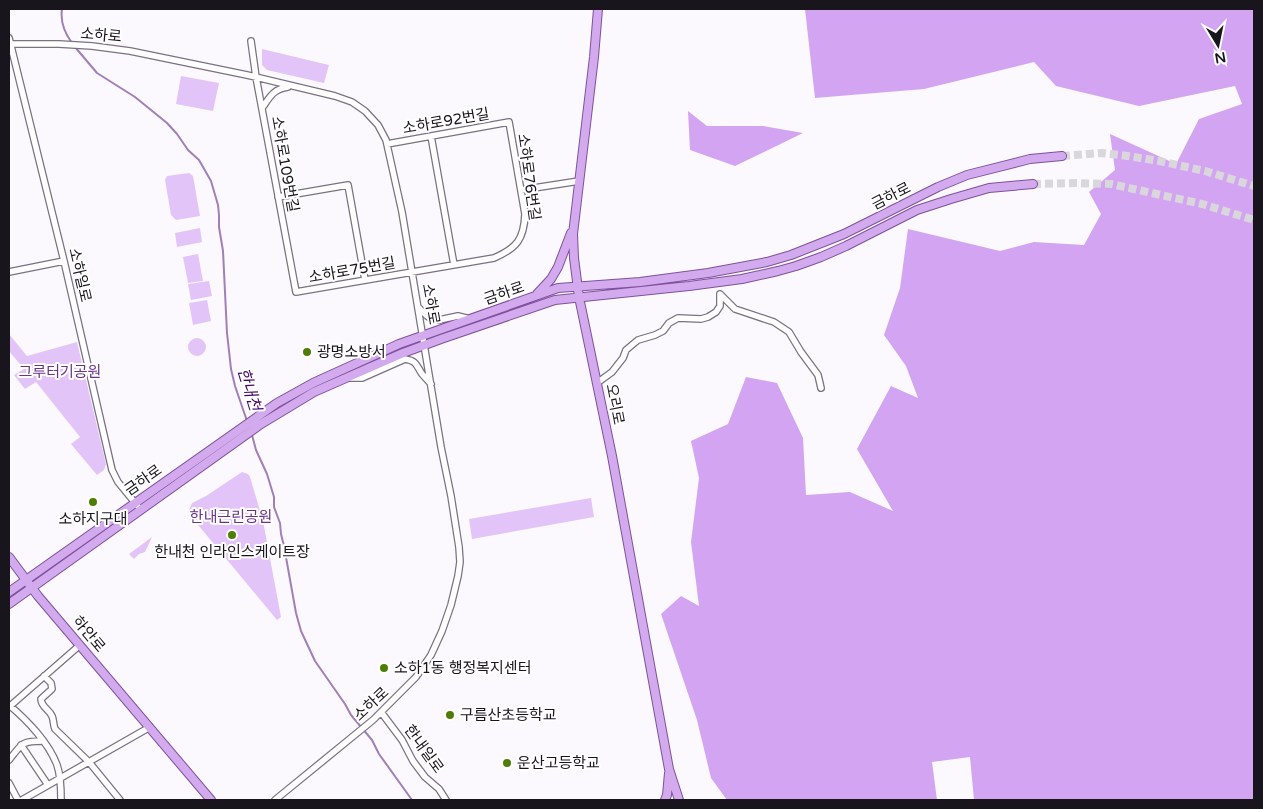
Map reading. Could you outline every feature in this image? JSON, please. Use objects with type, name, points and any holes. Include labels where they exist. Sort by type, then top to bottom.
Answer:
[{"type":"main road","name":"오리로","points":[[598,9],[574,227],[574,258],[577,287],[613,463],[669,769],[679,800]]},
{"type":"main road","name":"금하로","points":[[9,592],[277,403],[313,383],[399,344],[558,288],[640,282],[708,273],[767,262],[791,255],[844,234],[967,175],[1030,159],[1062,156]]},
{"type":"main road","name":"금하로","points":[[9,604],[261,424],[314,392],[425,345],[555,300],[742,279],[796,266],[846,246],[917,210],[951,198],[989,188],[1033,184]]},
{"type":"main road","points":[[535,296],[551,279],[558,267],[574,227]]},
{"type":"main road","name":"하안로","points":[[9,557],[32,588],[211,800]]},
{"type":"main road","points":[[665,800],[669,769]]},
{"type":"street","name":"소하로109번길","points":[[251,41],[256,78],[296,292]]},
{"type":"street","name":"소하로","points":[[9,42],[92,46],[130,51],[335,96],[352,102],[365,111],[382,132],[387,144],[413,272],[459,547],[460,562],[458,576],[442,631],[431,655],[416,678],[373,720],[274,800]]},
{"type":"street","name":"소하일로","points":[[9,42],[64,261],[112,470],[118,482],[140,510]]},
{"type":"street","points":[[262,108],[277,90],[293,86]]},
{"type":"street","name":"소하로92번길","points":[[387,144],[509,122]]},
{"type":"street","name":"소하로76번길","points":[[413,272],[494,258],[506,253],[521,237],[525,214],[509,122]]},
{"type":"street","points":[[431,136],[454,265]]},
{"type":"street","points":[[521,190],[579,181]]},
{"type":"street","points":[[278,197],[348,185],[365,280]]},
{"type":"street","points":[[9,272],[64,261]]},
{"type":"street","name":"소하로75번길","points":[[296,292],[413,272]]},
{"type":"street","points":[[712,283],[735,309],[774,322],[789,332],[818,375],[821,388]]},
{"type":"street","points":[[597,383],[612,372],[623,358],[626,350],[638,340],[655,336],[663,331],[669,323],[678,318],[701,319],[716,312],[720,306],[720,294]]},
{"type":"street","points":[[418,307],[432,319],[439,320],[458,316],[470,319]]},
{"type":"street","points":[[346,378],[362,378],[405,359],[412,360],[417,364],[421,373],[431,384]]},
{"type":"street","points":[[61,800],[58,767],[50,752],[19,713],[9,706],[80,645]]},
{"type":"street","points":[[44,676],[51,683],[52,689],[41,698],[41,703],[52,716],[55,729],[90,762],[120,800]]},
{"type":"street","name":"한내일로","points":[[381,712],[402,740],[413,761],[425,777],[439,789],[446,800]]},
{"type":"street","points":[[9,783],[20,800],[150,727]]},
{"type":"street","points":[[9,760],[21,745],[29,741],[42,741]]},
{"type":"street","points":[[21,745],[48,785]]},
{"type":"green space","points":[[262,49],[329,65],[324,83],[267,70],[262,65]]},
{"type":"green space","points":[[181,76],[219,83],[213,111],[176,104]]},
{"type":"green space","points":[[189,173],[193,176],[200,216],[176,220],[171,215],[165,180],[167,176]]},
{"type":"green space","points":[[200,228],[202,242],[177,247],[175,233]]},
{"type":"green space","points":[[198,254],[203,281],[188,283],[183,257]]},
{"type":"green space","points":[[209,281],[212,296],[191,300],[188,284]]},
{"type":"green space","points":[[207,300],[211,321],[193,325],[189,303]]},
{"type":"green space","name":"그루터기공원","points":[[9,334],[27,356],[77,342],[106,464],[104,470],[97,475],[71,444],[80,437],[36,382],[25,389],[14,375],[24,369],[9,351]]},
{"type":"green space","points":[[197,338],[203,341],[206,347],[203,353],[197,356],[191,353],[188,347],[191,341]]},
{"type":"green space","name":"한내근린공원","points":[[242,472],[250,477],[263,521],[281,617],[277,620],[189,514],[192,503]]},
{"type":"green space","points":[[591,498],[594,517],[472,539],[469,519]]},
{"type":"green space","points":[[152,537],[145,552],[139,554],[134,559],[129,554]]},
{"type":"shaded area","points":[[805,9],[1254,9],[1254,800],[974,800],[970,757],[932,762],[937,800],[727,800],[711,778],[697,720],[661,614],[681,596],[699,606],[691,542],[699,478],[691,441],[728,424],[746,377],[777,383],[803,438],[806,495],[850,492],[893,511],[857,449],[891,386],[918,398],[906,366],[884,335],[900,288],[908,229],[1000,251],[1034,242],[1084,245],[1101,214],[1089,192],[1115,170],[1110,134],[1176,164],[1199,119],[1242,104],[1235,86],[1139,106],[1056,86],[1034,62],[924,89],[815,98]]},
{"type":"shaded area","points":[[688,111],[707,126],[763,126],[803,133],[735,166],[690,150]]},
{"type":"waterway","name":"한내천","points":[[62,9],[63,27],[72,43]]},
{"type":"waterway","name":"한내천","points":[[75,47],[97,73],[135,97],[167,123],[188,150],[199,160],[211,181],[218,205],[223,251],[227,333],[231,369],[247,421]]},
{"type":"waterway","name":"한내천","points":[[252,435],[274,497],[274,507],[280,523],[301,631],[315,661],[351,715],[372,740],[379,754],[412,800]]},
{"type":"tunnel","points":[[1062,156],[1102,153],[1128,156],[1205,171],[1254,186]]},
{"type":"tunnel","points":[[1033,184],[1111,184],[1202,204],[1254,220]]},
{"type":"place","name":"광명소방서","points":[[307,352]]},
{"type":"place","name":"소하지구대","points":[[93,502]]},
{"type":"place","name":"한내천 인라인스케이트장","points":[[232,535]]},
{"type":"place","name":"소하1동 행정복지센터","points":[[384,668]]},
{"type":"place","name":"구름산초등학교","points":[[450,715]]},
{"type":"place","name":"운산고등학교","points":[[507,763]]}]
